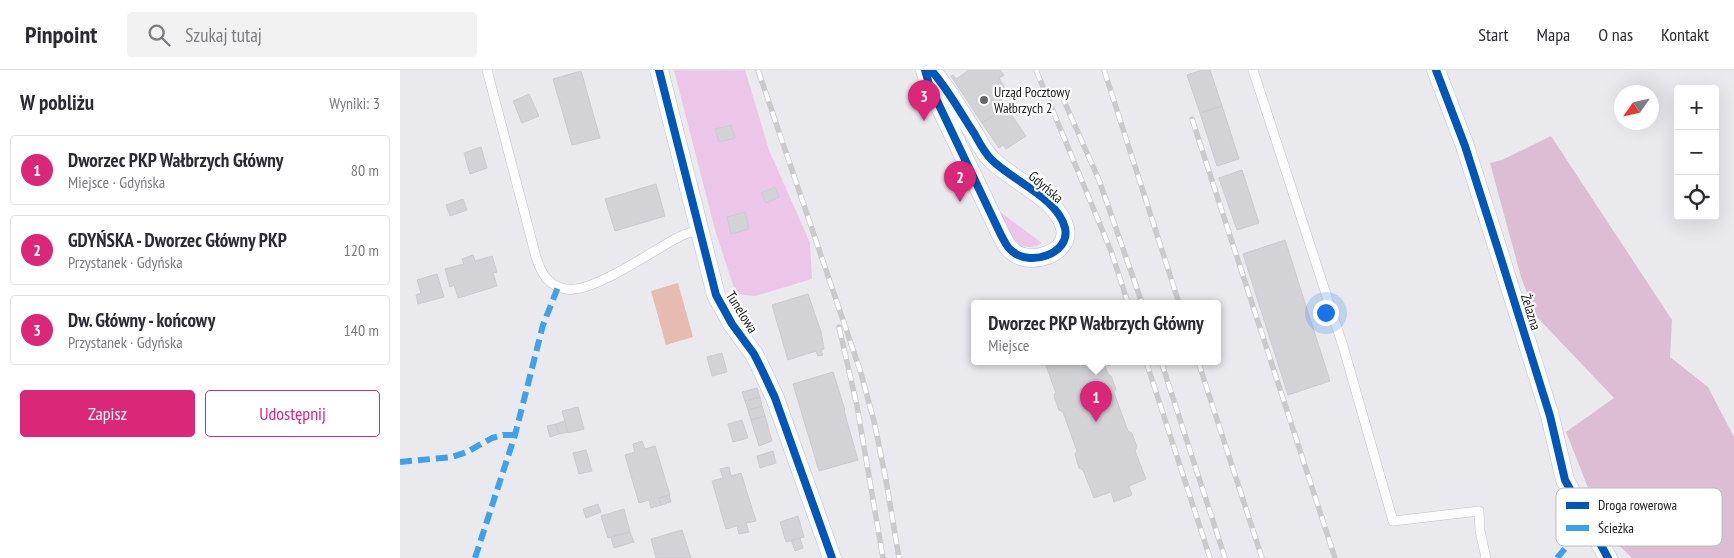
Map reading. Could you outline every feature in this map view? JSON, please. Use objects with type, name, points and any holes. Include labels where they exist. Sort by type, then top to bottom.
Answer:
[{"type":"street","name":"Tunelowa","points":[[659,70],[716,294],[732,324],[754,354],[775,398],[832,558]]},
{"type":"street","name":"Gdyńska","points":[[925,70],[929,84],[1001,235],[1012,251],[1020,256],[1032,259],[1046,257],[1058,248],[1063,241],[1066,230],[1061,218],[1047,201],[990,159],[942,82],[931,70]]},
{"type":"street","name":"Żelazna","points":[[1436,70],[1465,146],[1550,416],[1565,480],[1569,488]]},
{"type":"street","name":"Żelazna","points":[[1601,546],[1608,558]]},
{"type":"lane","points":[[487,70],[536,257],[545,278],[551,283],[567,290],[589,285],[616,273],[679,236],[699,230]]},
{"type":"lane","points":[[1252,70],[1343,346],[1393,521],[1479,511],[1480,532],[1486,558]]},
{"type":"shaded area","points":[[674,70],[745,70],[769,150],[810,243],[812,279],[755,296],[736,294],[715,230]]},
{"type":"shaded area","points":[[1551,136],[1672,320],[1670,357],[1708,387],[1734,437],[1734,558],[1632,558],[1620,546],[1722,546],[1722,488],[1588,488],[1566,432],[1614,398],[1536,316],[1521,277],[1490,163],[1502,160]]},
{"type":"shaded area","points":[[995,208],[1042,243],[1027,247],[1013,241]]},
{"type":"shaded area","points":[[678,283],[693,337],[666,345],[651,291]]},
{"type":"building","name":"Urząd Pocztowy Wałbrzych 2","points":[[969,70],[1000,70],[1004,75],[999,78],[1005,88],[997,93],[1006,107],[982,123],[951,76],[953,75],[956,79]]},
{"type":"building","points":[[1202,70],[1210,70],[1222,106],[1200,113],[1187,75]]},
{"type":"building","points":[[581,71],[600,138],[572,145],[553,79]]},
{"type":"building","points":[[529,94],[539,116],[522,123],[513,101]]},
{"type":"building","points":[[1222,106],[1239,159],[1217,166],[1200,113]]},
{"type":"building","points":[[1006,107],[1026,136],[1006,149],[1003,145],[999,148],[982,123]]},
{"type":"building","points":[[731,125],[735,138],[719,142],[715,129]]},
{"type":"building","points":[[481,147],[487,168],[470,174],[464,153]]},
{"type":"building","points":[[1242,170],[1259,223],[1237,230],[1219,178]]},
{"type":"building","points":[[656,184],[665,216],[615,231],[605,199]]},
{"type":"building","points":[[775,187],[779,197],[766,203],[761,193]]},
{"type":"building","points":[[463,199],[467,210],[450,216],[446,205]]},
{"type":"building","points":[[745,212],[749,229],[731,234],[727,217]]},
{"type":"building","points":[[1285,240],[1330,381],[1288,395],[1243,254]]},
{"type":"building","points":[[473,255],[475,261],[492,256],[497,272],[493,273],[497,286],[458,298],[454,285],[450,287],[445,269],[464,264],[462,259]]},
{"type":"building","points":[[437,274],[444,297],[418,304],[416,295],[421,293],[417,280]]},
{"type":"building","points":[[808,294],[821,332],[824,349],[821,350],[823,355],[818,356],[816,351],[788,360],[772,305]]},
{"type":"building","points":[[722,353],[727,372],[712,376],[707,357]]},
{"type":"building","points":[[1046,365],[1105,365],[1116,389],[1114,393],[1128,431],[1132,433],[1137,447],[1135,451],[1146,479],[1129,486],[1132,495],[1114,502],[1111,492],[1094,498],[1083,470],[1079,468],[1075,454],[1077,451],[1063,412],[1059,410],[1054,397],[1056,393]]},
{"type":"building","points":[[833,372],[858,460],[819,471],[793,384]]},
{"type":"building","points":[[757,388],[760,397],[745,401],[742,392]]},
{"type":"building","points":[[760,397],[762,406],[748,410],[745,401]]},
{"type":"building","points":[[762,406],[765,416],[751,420],[748,410]]},
{"type":"building","points":[[578,407],[584,429],[568,433],[562,411]]},
{"type":"building","points":[[765,416],[772,441],[759,446],[751,420]]},
{"type":"building","points":[[742,420],[748,438],[733,442],[728,424]]},
{"type":"building","points":[[564,421],[568,432],[559,434],[556,424]]},
{"type":"building","points":[[556,424],[559,434],[550,437],[547,426]]},
{"type":"building","points":[[642,441],[645,449],[655,446],[670,495],[659,498],[661,505],[651,508],[649,500],[639,503],[625,455],[635,452],[633,444]]},
{"type":"building","points":[[586,450],[592,471],[579,474],[573,453]]},
{"type":"building","points":[[773,451],[776,463],[760,468],[757,456]]},
{"type":"building","points":[[729,467],[731,476],[741,473],[756,521],[746,523],[749,532],[739,534],[737,526],[726,529],[712,481],[723,478],[720,469]]},
{"type":"building","points":[[669,495],[671,502],[661,505],[659,498]]},
{"type":"building","points":[[598,504],[601,512],[586,518],[583,509]]},
{"type":"building","points":[[624,509],[630,532],[608,538],[601,516]]},
{"type":"building","points":[[798,516],[804,537],[786,542],[780,522]]},
{"type":"building","points":[[682,530],[691,558],[656,558],[651,539]]},
{"type":"building","points":[[630,532],[634,542],[614,548],[611,537]]},
{"type":"building","points":[[800,538],[803,548],[795,551],[791,540]]},
{"type":"railway","points":[[758,70],[860,370],[874,421],[899,558]]},
{"type":"railway","points":[[1036,70],[1111,251],[1127,300]]},
{"type":"railway","points":[[1104,70],[1178,300]]},
{"type":"railway","points":[[1061,94],[1099,180],[1141,300]]},
{"type":"railway","points":[[1192,119],[1335,558]]},
{"type":"railway","points":[[839,327],[857,406],[883,558]]},
{"type":"railway","points":[[1147,365],[1210,558]]},
{"type":"railway","points":[[1162,365],[1225,558]]},
{"type":"railway","points":[[1199,365],[1262,558]]},
{"type":"marked path","points":[[475,558],[515,435],[543,325],[558,287]]},
{"type":"marked path","points":[[400,462],[452,457],[467,452],[492,438],[503,435],[515,435]]},
{"type":"marked path","points":[[1557,558],[1567,546]]},
{"type":"cycle path","points":[[659,70],[716,295],[732,324],[754,354],[775,398],[832,558]]},
{"type":"cycle path","points":[[925,70],[929,84],[1007,246],[1019,256],[1028,258],[1038,258],[1055,251],[1062,245],[1065,237],[1065,228],[1061,217],[1044,199],[988,156],[931,70]]},
{"type":"cycle path","points":[[1436,70],[1465,146],[1550,416],[1565,480],[1569,488]]},
{"type":"cycle path","points":[[1601,546],[1608,558]]},
{"type":"place","name":"Urząd Pocztowy Wałbrzych 2","points":[[984,100]]},
{"type":"place","name":"Dw. Główny - końcowy","points":[[924,121]]},
{"type":"place","name":"GDYŃSKA - Dworzec Główny PKP","points":[[960,202]]},
{"type":"place","name":"Dworzec PKP Wałbrzych Główny","points":[[1096,422]]}]
